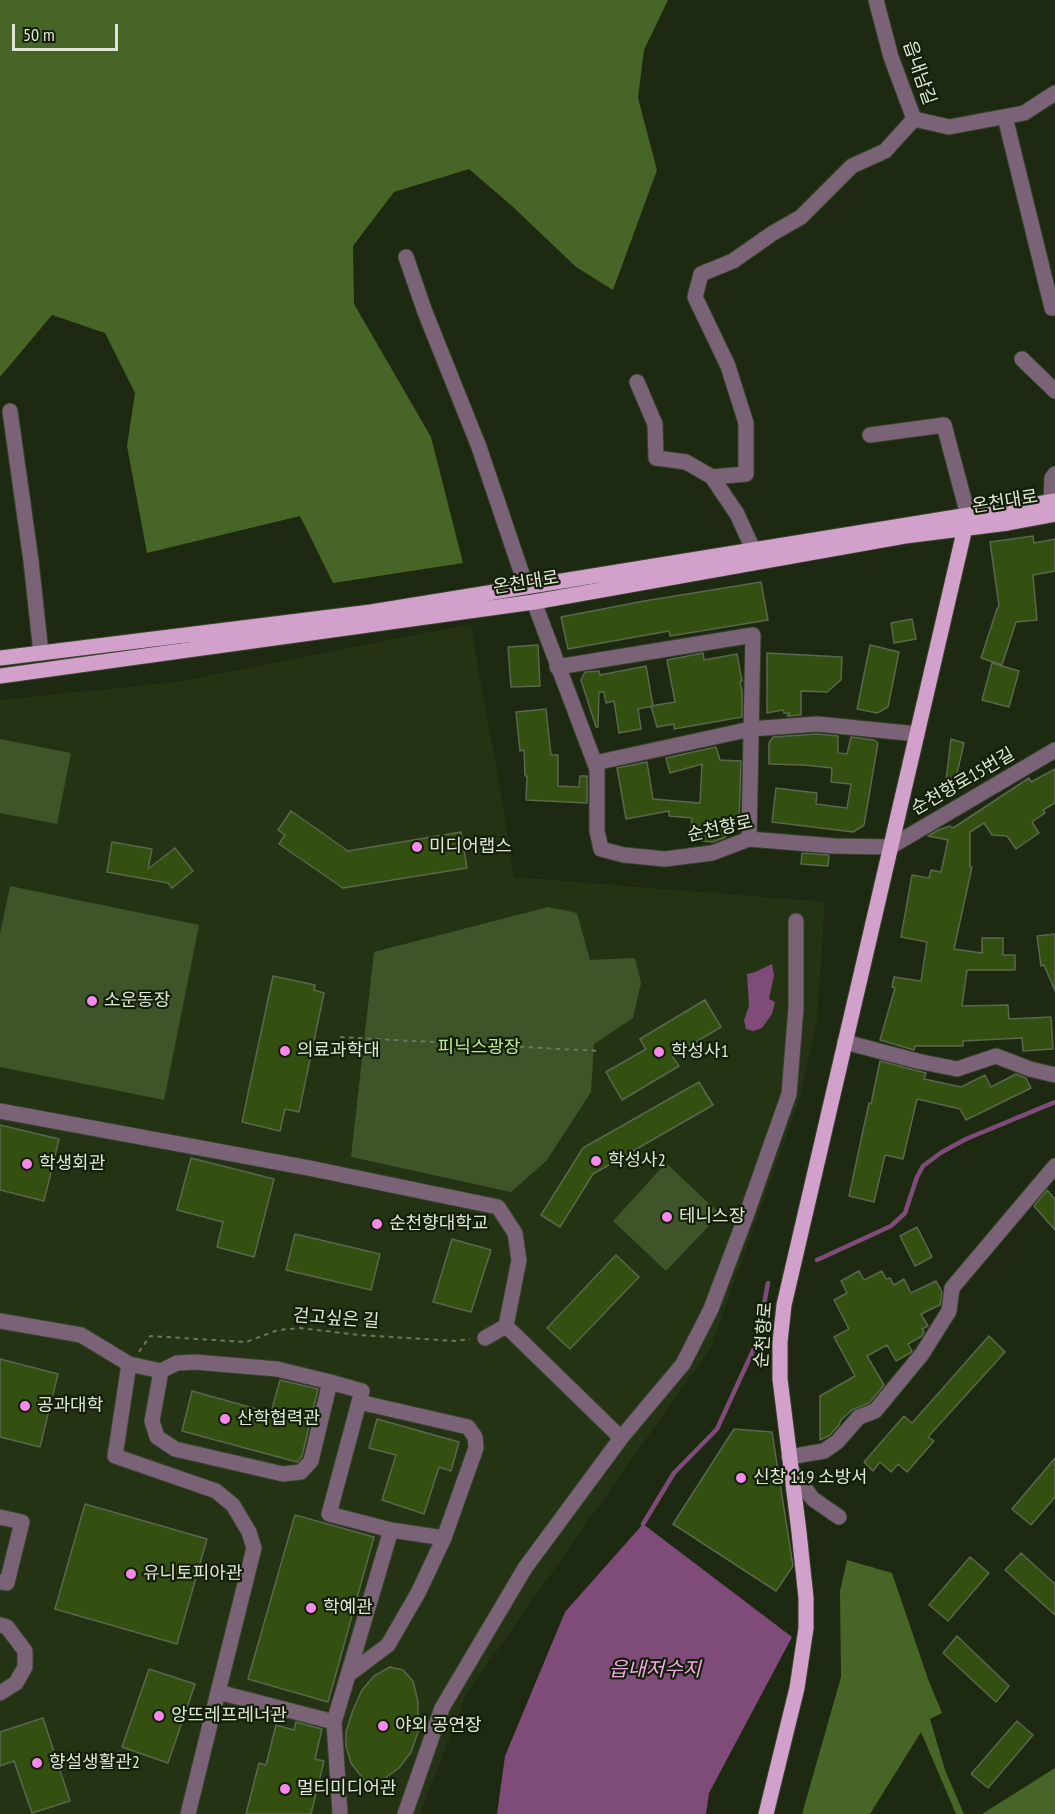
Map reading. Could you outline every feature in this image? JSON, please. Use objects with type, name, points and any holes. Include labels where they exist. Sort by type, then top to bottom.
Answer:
[{"type":"main road","name":"온천대로","points":[[0,658],[371,612],[753,549],[966,522],[1008,523],[1054,506]]},
{"type":"main road","name":"온천대로","points":[[0,676],[534,602],[905,536],[966,522]]},
{"type":"main road","name":"순천향로","points":[[766,1814],[797,1688],[806,1628],[802,1565],[780,1379],[780,1342],[784,1305],[966,522]]},
{"type":"street","name":"읍내남길","points":[[876,0],[891,57],[914,119],[950,127],[1005,117],[1024,113],[1055,93]]},
{"type":"street","points":[[1005,117],[1053,308]]},
{"type":"street","points":[[712,477],[746,474],[746,423],[728,366],[694,297],[701,274],[733,261],[773,232],[801,217],[852,166],[885,151],[914,119]]},
{"type":"street","name":"온천대로","points":[[406,257],[425,312],[479,447],[526,586]]},
{"type":"street","points":[[1022,359],[1055,391]]},
{"type":"street","points":[[637,382],[656,424],[656,458],[686,462],[712,477],[737,514],[753,549]]},
{"type":"street","points":[[10,411],[41,653]]},
{"type":"street","name":"온천대로","points":[[870,435],[944,425],[966,522]]},
{"type":"street","name":"온천대로","points":[[1054,506],[1052,478],[1055,474]]},
{"type":"street","name":"순천향로","points":[[534,602],[597,769],[597,831],[601,849],[624,855],[665,859],[712,853],[749,839],[834,846],[890,847]]},
{"type":"street","points":[[557,667],[753,635],[749,839]]},
{"type":"street","points":[[595,763],[751,729],[817,724],[917,734]]},
{"type":"street","name":"순천향로15번길","points":[[890,847],[1055,750]]},
{"type":"street","points":[[405,1814],[442,1708],[525,1568],[621,1438],[683,1364],[711,1309],[789,1094],[796,1008],[796,921]]},
{"type":"street","points":[[845,1042],[957,1069],[996,1056],[1053,1075]]},
{"type":"street","points":[[0,1111],[309,1168],[498,1207],[515,1233],[519,1260],[506,1326],[485,1338]]},
{"type":"street","points":[[839,1517],[813,1499],[790,1463],[824,1451],[837,1442],[859,1417],[875,1410],[922,1354],[949,1311],[952,1288],[1055,1166]]},
{"type":"street","points":[[0,1321],[81,1335],[129,1364],[161,1371],[177,1363],[195,1362],[278,1369],[362,1390],[329,1514],[391,1530],[444,1538]]},
{"type":"street","points":[[506,1326],[621,1438]]},
{"type":"street","points":[[129,1364],[115,1456],[216,1491],[233,1505],[249,1532],[254,1548],[188,1814]]},
{"type":"street","points":[[161,1371],[152,1421],[157,1437],[175,1449],[282,1474],[301,1472],[311,1461],[330,1382]]},
{"type":"street","points":[[348,1675],[388,1645],[418,1593],[444,1538],[476,1448],[475,1437],[468,1427],[359,1402]]},
{"type":"street","points":[[0,1517],[22,1522],[7,1583],[0,1582]]},
{"type":"street","points":[[340,1814],[334,1722],[391,1530]]},
{"type":"street","points":[[0,1625],[7,1627],[25,1651],[25,1667],[16,1683],[0,1693]]},
{"type":"street","points":[[218,1692],[334,1722]]},
{"type":"path","points":[[340,1037],[599,1051]]},
{"type":"path","name":"걷고싶은 길","points":[[129,1364],[150,1336],[246,1342],[278,1330],[300,1328],[359,1335],[456,1341],[485,1338]]},
{"type":"shaded area","name":"순천향대학교","points":[[471,624],[514,877],[825,902],[817,1021],[799,1101],[711,1347],[467,1693],[420,1814],[0,1814],[0,700],[177,682]]},
{"type":"green space","points":[[0,0],[668,0],[644,50],[638,98],[657,170],[613,290],[576,267],[469,169],[394,192],[353,246],[354,304],[431,437],[463,563],[333,583],[300,516],[147,553],[127,446],[135,393],[105,333],[52,315],[0,377]]},
{"type":"green space","points":[[0,739],[71,753],[57,824],[0,813]]},
{"type":"green space","name":"소운동장","points":[[10,886],[199,925],[164,1100],[0,1067],[0,934]]},
{"type":"green space","name":"피닉스광장","points":[[548,907],[577,913],[590,960],[635,958],[641,983],[633,1018],[594,1044],[591,1092],[547,1160],[511,1192],[351,1157],[374,952]]},
{"type":"green space","name":"테니스장","points":[[666,1163],[720,1214],[666,1271],[613,1221]]},
{"type":"green space","points":[[847,1560],[892,1573],[942,1713],[930,1719],[945,1770],[964,1814],[956,1814],[921,1732],[870,1814],[802,1814],[841,1677],[840,1591]]},
{"type":"green space","points":[[1055,1768],[1055,1814],[982,1814]]},
{"type":"water","points":[[772,964],[774,975],[769,999],[775,1002],[772,1014],[762,1028],[753,1031],[746,1029],[744,1020],[749,1006],[747,974]]},
{"type":"water","name":"읍내저수지","points":[[643,1524],[792,1637],[709,1793],[706,1814],[497,1814],[505,1756],[565,1612]]},
{"type":"building","points":[[1033,536],[1034,543],[1055,539],[1055,571],[1033,575],[1037,620],[1016,622],[1002,665],[981,658],[999,606],[990,542]]},
{"type":"building","points":[[761,582],[768,620],[670,636],[669,631],[568,649],[561,617]]},
{"type":"building","points":[[912,619],[916,639],[894,643],[891,623]]},
{"type":"building","points":[[538,645],[540,686],[511,687],[508,647]]},
{"type":"building","points":[[870,645],[899,652],[888,707],[877,713],[857,709]]},
{"type":"building","points":[[703,653],[704,660],[737,654],[742,681],[740,682],[742,717],[674,729],[674,724],[657,727],[651,706],[675,702],[667,660]]},
{"type":"building","points":[[767,653],[842,657],[841,680],[827,692],[801,691],[801,715],[787,716],[790,713],[784,713],[783,710],[767,713]]},
{"type":"building","points":[[992,663],[1019,671],[1009,707],[982,700]]},
{"type":"building","points":[[646,666],[653,706],[638,709],[641,729],[619,733],[614,701],[606,703],[604,692],[599,692],[598,727],[596,727],[581,680],[585,672],[599,671],[600,675]]},
{"type":"building","points":[[546,709],[551,755],[558,755],[558,786],[579,787],[580,776],[587,776],[587,803],[526,800],[527,776],[525,776],[524,750],[520,751],[516,712]]},
{"type":"building","points":[[817,734],[838,736],[838,753],[847,754],[851,737],[874,740],[878,743],[864,825],[853,832],[772,822],[776,788],[817,793],[816,804],[847,808],[851,784],[831,782],[832,768],[769,764],[769,743],[773,737]]},
{"type":"building","points":[[951,739],[964,743],[953,791],[945,789]]},
{"type":"building","points":[[716,747],[720,760],[741,761],[739,822],[727,821],[726,837],[713,842],[690,840],[692,818],[669,816],[669,811],[626,819],[617,768],[647,762],[653,799],[700,803],[702,764],[670,773],[666,758]]},
{"type":"building","points":[[1055,769],[1055,803],[1043,810],[1045,813],[1032,822],[1039,833],[1016,849],[1007,836],[992,835],[984,823],[970,832],[970,867],[972,867],[954,949],[982,953],[982,938],[1003,938],[1003,955],[1015,955],[1015,970],[967,970],[962,1006],[1008,1005],[1009,1019],[1051,1017],[1053,1049],[1023,1051],[1022,1038],[963,1041],[963,1046],[915,1046],[914,1050],[880,1040],[895,988],[892,987],[894,977],[921,981],[927,942],[901,937],[912,875],[929,878],[931,870],[941,872],[948,840],[928,836],[950,826],[953,828],[1029,778],[1031,782]]},
{"type":"building","name":"미디어랩스","points":[[291,811],[348,851],[461,832],[467,868],[343,888],[279,844],[285,835],[278,830]]},
{"type":"building","points":[[112,842],[152,849],[148,869],[175,848],[193,871],[172,888],[168,883],[107,872]]},
{"type":"building","points":[[802,853],[829,855],[828,866],[801,864]]},
{"type":"building","points":[[1055,934],[1055,991],[1044,965],[1041,966],[1037,936]]},
{"type":"building","name":"의료과학대","points":[[273,976],[315,985],[314,990],[324,993],[299,1112],[285,1109],[280,1131],[242,1122]]},
{"type":"building","name":"학성사1","points":[[705,1000],[721,1027],[672,1056],[679,1066],[622,1100],[606,1072],[646,1049],[640,1039]]},
{"type":"building","points":[[880,1061],[926,1073],[924,1079],[961,1087],[985,1075],[991,1087],[1016,1074],[1026,1078],[1031,1088],[966,1120],[960,1109],[917,1099],[903,1159],[885,1155],[874,1202],[849,1196]]},
{"type":"building","name":"학성사2","points":[[699,1082],[713,1105],[593,1174],[560,1227],[541,1215],[583,1148]]},
{"type":"building","name":"학생회관","points":[[0,1125],[59,1139],[44,1201],[0,1190]]},
{"type":"building","points":[[191,1158],[274,1179],[254,1257],[217,1247],[223,1222],[177,1210]]},
{"type":"building","points":[[1047,1190],[1055,1199],[1055,1230],[1034,1206]]},
{"type":"building","points":[[917,1227],[932,1257],[915,1266],[900,1236]]},
{"type":"building","points":[[295,1234],[380,1254],[371,1290],[286,1270]]},
{"type":"building","points":[[452,1239],[491,1250],[471,1312],[433,1302]]},
{"type":"building","points":[[616,1255],[639,1277],[570,1349],[547,1328]]},
{"type":"building","points":[[859,1271],[864,1280],[882,1271],[886,1279],[890,1278],[894,1285],[904,1279],[911,1293],[936,1281],[942,1292],[940,1305],[921,1314],[928,1326],[922,1329],[924,1332],[922,1336],[908,1344],[912,1351],[910,1353],[896,1361],[887,1345],[867,1356],[884,1385],[869,1403],[852,1410],[830,1435],[820,1440],[820,1396],[855,1376],[834,1337],[849,1329],[834,1300],[847,1293],[841,1281]]},
{"type":"building","points":[[989,1336],[1005,1352],[928,1437],[934,1441],[907,1472],[898,1464],[891,1472],[880,1462],[873,1471],[864,1462],[904,1416],[912,1423]]},
{"type":"building","name":"공과대학","points":[[0,1359],[58,1374],[40,1447],[0,1437]]},
{"type":"building","name":"산학협력관","points":[[280,1380],[318,1389],[302,1456],[297,1462],[182,1431],[192,1391],[271,1413]]},
{"type":"building","points":[[377,1419],[459,1442],[451,1471],[439,1467],[424,1514],[382,1500],[396,1455],[369,1448]]},
{"type":"building","name":"신창 119 소방서","points":[[734,1429],[772,1432],[793,1566],[776,1591],[673,1524]]},
{"type":"building","points":[[1055,1458],[1055,1497],[1031,1525],[1012,1509]]},
{"type":"building","name":"유니토피아관","points":[[85,1504],[207,1539],[177,1644],[55,1609]]},
{"type":"building","name":"학예관","points":[[295,1515],[374,1537],[328,1702],[248,1679]]},
{"type":"building","points":[[1021,1553],[1055,1584],[1055,1615],[1005,1570]]},
{"type":"building","points":[[970,1557],[989,1573],[948,1621],[929,1605]]},
{"type":"building","points":[[957,1636],[1009,1686],[996,1702],[943,1653]]},
{"type":"building","name":"야외 공연장","points":[[390,1667],[403,1670],[413,1681],[418,1702],[418,1732],[411,1752],[399,1768],[384,1779],[368,1781],[364,1780],[351,1763],[346,1746],[346,1732],[362,1690],[374,1676]]},
{"type":"building","name":"앙뜨레프레너관","points":[[149,1669],[195,1684],[168,1763],[122,1747]]},
{"type":"building","name":"향설생활관2","points":[[43,1718],[70,1801],[32,1813],[14,1761],[0,1766],[0,1732]]},
{"type":"building","points":[[1017,1721],[1033,1735],[988,1788],[971,1774]]},
{"type":"building","name":"멀티미디어관","points":[[296,1722],[322,1729],[315,1759],[324,1761],[311,1814],[246,1814],[259,1763],[266,1765],[276,1725],[294,1730]]},
{"type":"waterway","points":[[817,1260],[891,1226],[905,1213],[923,1166],[942,1152],[966,1139],[1055,1102]]},
{"type":"waterway","points":[[643,1524],[674,1473],[717,1429],[757,1342],[768,1283]]},
{"type":"place","name":"미디어랩스","points":[[417,847]]},
{"type":"place","name":"소운동장","points":[[92,1001]]},
{"type":"place","name":"의료과학대","points":[[285,1051]]},
{"type":"place","name":"학성사1","points":[[659,1052]]},
{"type":"place","name":"학성사2","points":[[596,1161]]},
{"type":"place","name":"학생회관","points":[[27,1164]]},
{"type":"place","name":"테니스장","points":[[667,1217]]},
{"type":"place","name":"순천향대학교","points":[[377,1224]]},
{"type":"place","name":"공과대학","points":[[25,1406]]},
{"type":"place","name":"산학협력관","points":[[225,1419]]},
{"type":"place","name":"신창 119 소방서","points":[[741,1478]]},
{"type":"place","name":"유니토피아관","points":[[131,1574]]},
{"type":"place","name":"학예관","points":[[311,1608]]},
{"type":"place","name":"앙뜨레프레너관","points":[[159,1716]]},
{"type":"place","name":"야외 공연장","points":[[383,1726]]},
{"type":"place","name":"향설생활관2","points":[[37,1763]]},
{"type":"place","name":"멀티미디어관","points":[[285,1789]]}]
